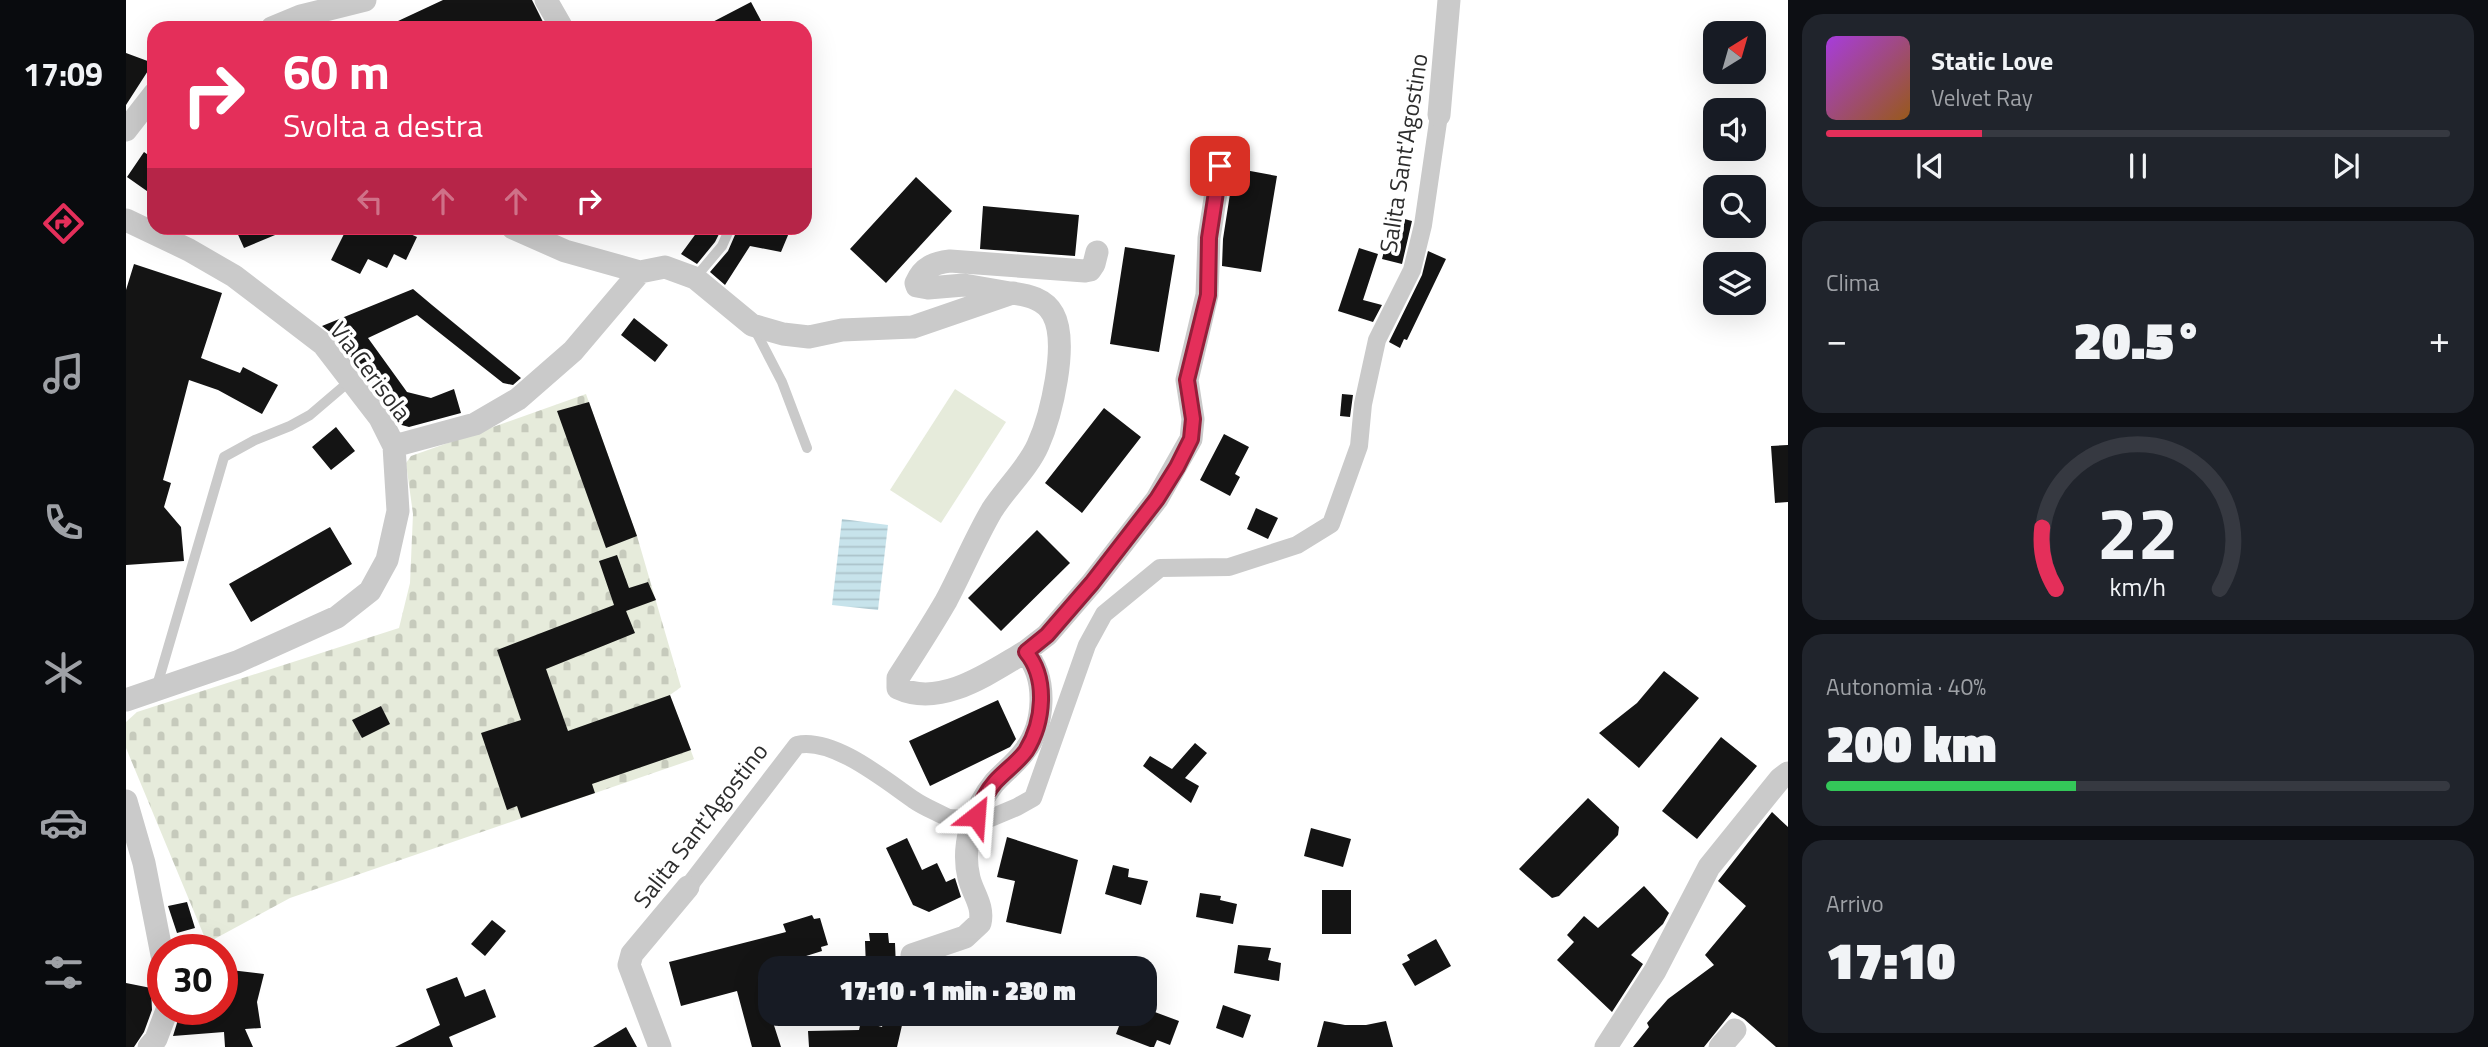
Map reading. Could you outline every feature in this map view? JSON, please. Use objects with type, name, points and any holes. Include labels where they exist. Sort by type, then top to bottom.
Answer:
[{"type":"street","points":[[290,21],[365,0]]},
{"type":"street","points":[[546,0],[558,21]]},
{"type":"street","name":"Salita Sant'Agostino","points":[[660,1047],[629,965],[632,954],[688,887],[797,745],[805,743],[847,755],[917,802],[948,818],[986,820],[1033,798],[1087,645],[1104,614],[1160,568],[1229,567],[1297,545],[1331,524],[1359,446],[1363,404],[1377,340],[1412,270],[1423,225],[1439,115],[1449,0]]},
{"type":"street","points":[[126,130],[147,107]]},
{"type":"street","points":[[1097,252],[1094,264],[1090,270],[1085,271],[960,261],[936,262],[919,275],[917,286],[928,288],[964,285],[1028,295],[1041,301],[1053,314],[1057,328],[1059,360],[1055,389],[1038,446],[992,511],[946,601],[898,678],[898,688],[913,695],[948,692],[1026,652],[1047,635],[1099,574],[1157,499],[1177,467],[1191,439],[1193,419],[1187,380],[1208,295],[1209,238],[1220,166]]},
{"type":"street","name":"Via Cerisola","points":[[126,220],[147,231]]},
{"type":"street","name":"Via Cerisola","points":[[126,701],[237,662],[337,617],[370,591],[387,560],[398,511],[394,446],[380,418],[323,344],[234,276],[155,235]]},
{"type":"street","points":[[529,235],[565,251],[640,272],[665,267],[695,278],[752,325],[783,334],[809,337],[842,330],[913,327],[1012,293]]},
{"type":"street","points":[[394,446],[475,424],[518,399],[573,351],[640,272]]},
{"type":"street","points":[[912,955],[965,937],[980,923],[982,909],[969,879],[966,860],[970,830],[993,784],[1026,751],[1039,719],[1041,689],[1035,663],[1026,652]]},
{"type":"street","points":[[1606,1047],[1655,971],[1709,867],[1780,779],[1788,773]]},
{"type":"street","points":[[126,801],[144,863],[158,934]]},
{"type":"street","points":[[149,1047],[156,1039],[161,1025]]},
{"type":"lane","points":[[695,278],[722,246],[727,235]]},
{"type":"lane","points":[[752,325],[782,382],[807,448]]},
{"type":"lane","points":[[156,689],[224,457],[310,415],[351,380]]},
{"type":"green space","points":[[955,389],[1006,422],[941,523],[890,490]]},
{"type":"green space","points":[[586,394],[637,536],[681,687],[670,695],[694,759],[290,898],[224,934],[203,934],[126,748],[126,722],[137,712],[399,628],[410,583],[413,514],[406,463],[411,456]]},
{"type":"water","points":[[842,519],[888,525],[878,610],[832,605]]},
{"type":"building","points":[[443,0],[532,0],[542,21],[398,21]]},
{"type":"building","points":[[751,2],[761,21],[714,21]]},
{"type":"building","points":[[126,53],[147,61],[147,72],[126,105]]},
{"type":"building","points":[[144,152],[147,154],[147,191],[127,177]]},
{"type":"building","points":[[1234,168],[1277,176],[1261,272],[1222,266],[1223,239]]},
{"type":"building","points":[[916,177],[952,211],[886,283],[850,249]]},
{"type":"building","points":[[983,206],[1079,215],[1075,256],[980,249]]},
{"type":"building","points":[[1393,216],[1412,221],[1402,264],[1382,259]]},
{"type":"building","points":[[238,235],[275,235],[244,248]]},
{"type":"building","points":[[344,235],[417,237],[406,260],[394,254],[387,268],[368,259],[360,274],[331,260]]},
{"type":"building","points":[[695,235],[718,235],[697,264],[681,254]]},
{"type":"building","points":[[735,235],[788,235],[781,252],[750,246],[725,285],[710,272],[728,251]]},
{"type":"building","points":[[1125,247],[1175,255],[1159,352],[1110,344]]},
{"type":"building","points":[[1359,248],[1378,254],[1363,300],[1382,305],[1373,322],[1338,311]]},
{"type":"building","points":[[1428,251],[1446,259],[1407,340],[1404,339],[1400,348],[1389,342],[1422,275]]},
{"type":"building","points":[[134,264],[222,293],[201,358],[240,373],[243,367],[278,385],[262,414],[218,390],[189,380],[163,480],[171,483],[164,507],[181,527],[184,561],[126,565],[126,290]]},
{"type":"building","points":[[413,289],[521,378],[513,385],[503,383],[417,315],[368,338],[407,392],[431,398],[454,389],[461,413],[409,427],[398,424],[391,409],[334,335],[322,326]]},
{"type":"building","points":[[634,318],[668,345],[655,362],[621,335]]},
{"type":"building","points":[[1342,394],[1353,395],[1350,417],[1340,416]]},
{"type":"building","points":[[589,402],[637,536],[606,548],[557,411]]},
{"type":"building","points":[[1104,408],[1141,437],[1082,513],[1045,483]]},
{"type":"building","points":[[336,427],[355,451],[331,470],[312,447]]},
{"type":"building","points":[[1224,434],[1249,447],[1235,474],[1240,477],[1230,496],[1200,480]]},
{"type":"building","points":[[1788,445],[1788,502],[1775,503],[1771,446]]},
{"type":"building","points":[[1256,508],[1278,518],[1268,539],[1247,529]]},
{"type":"building","points":[[330,527],[352,564],[251,622],[229,584]]},
{"type":"building","points":[[1037,530],[1070,563],[1001,631],[968,598]]},
{"type":"building","points":[[617,555],[629,588],[648,582],[656,600],[626,611],[635,633],[546,669],[568,731],[670,695],[691,750],[592,784],[595,793],[521,818],[517,806],[507,810],[481,733],[521,720],[497,650],[614,605],[599,561]]},
{"type":"building","points":[[1664,671],[1699,698],[1639,768],[1599,733],[1637,703]]},
{"type":"building","points":[[998,700],[1016,739],[1010,747],[930,786],[909,741]]},
{"type":"building","points":[[381,706],[390,724],[362,738],[352,720]]},
{"type":"building","points":[[1721,737],[1757,766],[1697,839],[1662,811]]},
{"type":"building","points":[[1195,743],[1207,753],[1185,778],[1199,786],[1191,803],[1143,766],[1150,756],[1172,769]]},
{"type":"building","points":[[1588,798],[1619,827],[1618,835],[1559,896],[1552,898],[1519,869]]},
{"type":"building","points":[[1772,812],[1788,827],[1788,1047],[1776,1047],[1732,1012],[1704,1047],[1633,1047],[1649,1027],[1647,1023],[1668,999],[1714,965],[1705,955],[1746,906],[1718,881]]},
{"type":"building","points":[[1311,828],[1351,839],[1343,867],[1304,856]]},
{"type":"building","points":[[1007,837],[1078,860],[1061,934],[1006,922],[1015,881],[997,877]]},
{"type":"building","points":[[907,838],[922,870],[937,863],[946,882],[955,878],[961,897],[929,912],[913,905],[886,848]]},
{"type":"building","points":[[1113,865],[1129,869],[1128,877],[1148,881],[1141,905],[1105,894]]},
{"type":"building","points":[[1644,886],[1669,913],[1663,924],[1631,955],[1643,964],[1612,1012],[1557,960],[1574,942],[1567,935],[1584,916],[1598,928]]},
{"type":"building","points":[[1322,890],[1351,890],[1351,934],[1322,934]]},
{"type":"building","points":[[1200,893],[1221,896],[1220,900],[1237,904],[1233,924],[1196,917]]},
{"type":"building","points":[[187,902],[195,928],[177,933],[168,906]]},
{"type":"building","points":[[812,915],[814,919],[820,918],[828,945],[821,947],[822,951],[806,956],[758,956],[758,1026],[774,1026],[781,1047],[752,1047],[737,991],[681,1006],[669,962],[786,932],[783,924]]},
{"type":"building","points":[[492,920],[506,931],[485,956],[471,944]]},
{"type":"building","points":[[869,933],[888,933],[889,943],[895,943],[896,956],[866,956],[865,941],[870,941]]},
{"type":"building","points":[[1436,939],[1451,966],[1415,986],[1402,964],[1410,960],[1407,955]]},
{"type":"building","points":[[1238,945],[1271,948],[1268,960],[1281,963],[1279,981],[1234,973]]},
{"type":"building","points":[[238,971],[264,974],[257,1002],[261,1028],[245,1029],[253,1047],[225,1047],[224,1032],[173,1036],[176,1025],[238,1025]]},
{"type":"building","points":[[457,977],[465,997],[485,989],[496,1017],[449,1037],[453,1047],[395,1047],[440,1025],[426,989]]},
{"type":"building","points":[[126,983],[147,987],[147,1024],[134,1047],[126,1047]]},
{"type":"building","points":[[1223,1005],[1251,1015],[1243,1038],[1216,1028]]},
{"type":"building","points":[[1157,1013],[1179,1021],[1170,1045],[1157,1040],[1154,1047],[1150,1047],[1116,1034],[1119,1026],[1157,1026]]},
{"type":"building","points":[[1324,1021],[1366,1025],[1386,1021],[1393,1047],[1317,1047]]},
{"type":"building","points":[[860,1026],[902,1026],[897,1047],[809,1047],[808,1031],[859,1030]]},
{"type":"building","points":[[626,1027],[637,1047],[593,1047]]},
{"type":"route","points":[[976,816],[993,784],[1026,751],[1039,719],[1041,689],[1035,663],[1026,652],[1047,635],[1092,583],[1157,499],[1191,439],[1193,419],[1187,380],[1208,295],[1209,238],[1220,166]]}]
